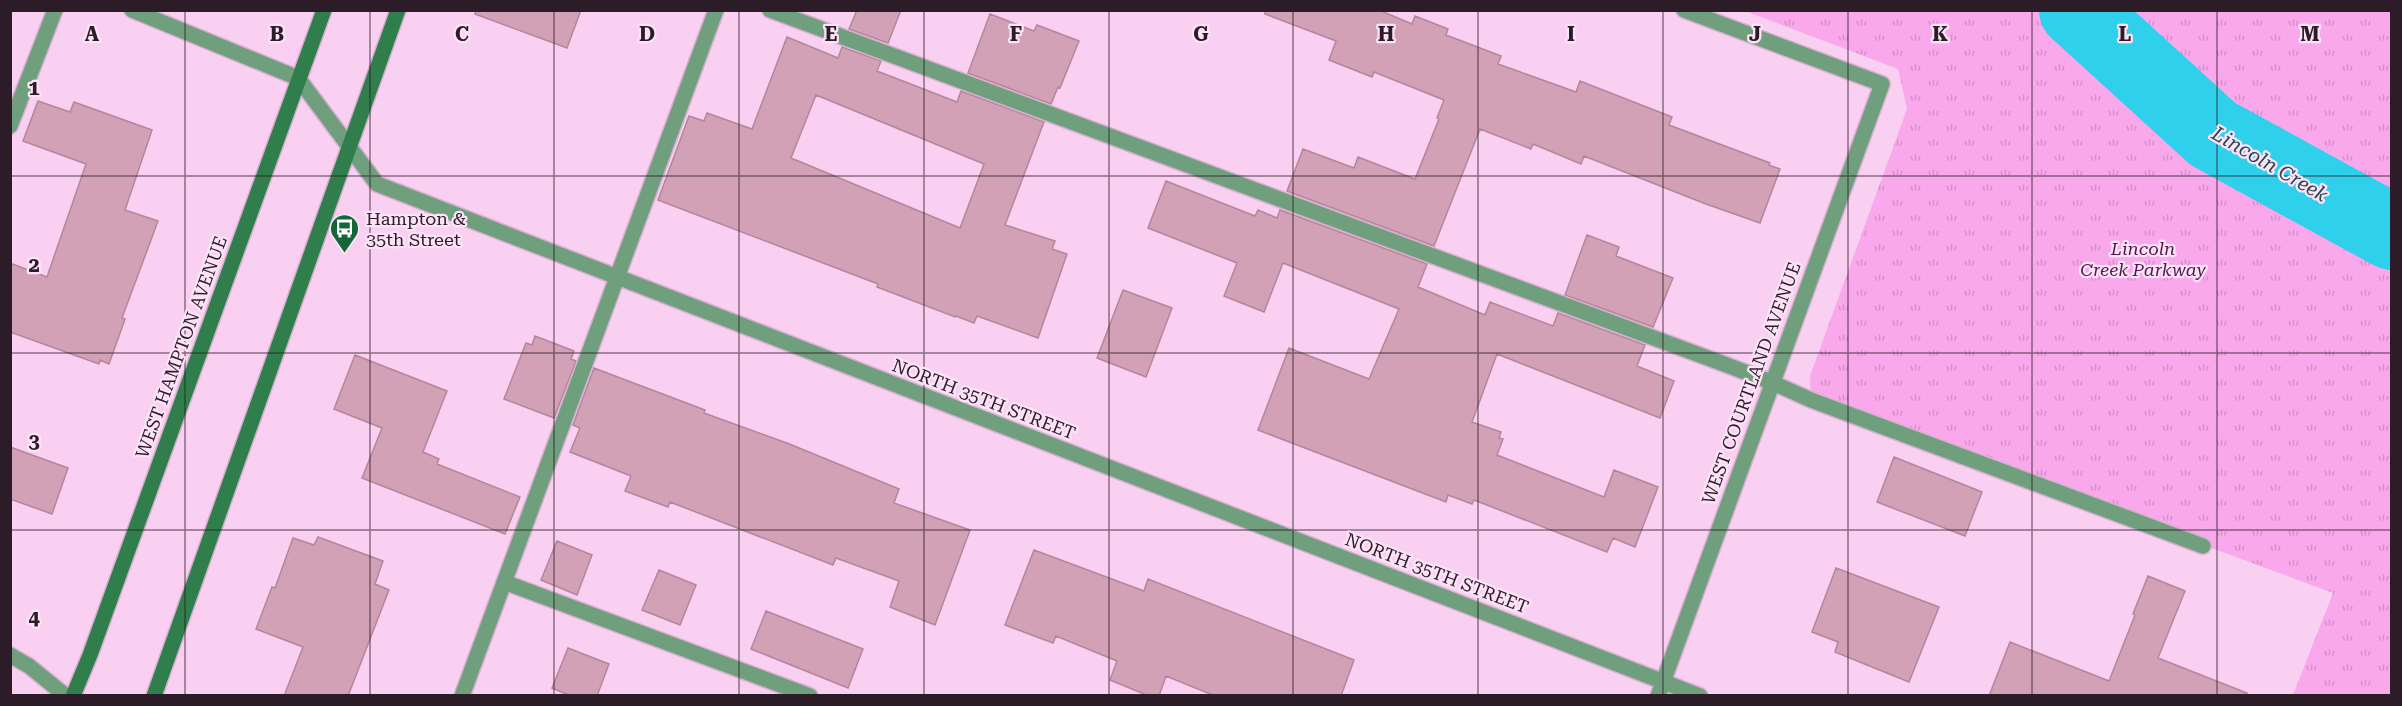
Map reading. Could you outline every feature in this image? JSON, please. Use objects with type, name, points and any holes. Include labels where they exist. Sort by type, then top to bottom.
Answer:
[{"type":"main road","name":"WEST HAMPTON AVENUE","points":[[72,696],[94,644],[324,10]]},
{"type":"main road","points":[[154,696],[398,10]]},
{"type":"street","points":[[10,126],[55,10]]},
{"type":"street","points":[[132,10],[298,78]]},
{"type":"street","points":[[462,696],[716,10]]},
{"type":"street","points":[[770,10],[1771,382],[1811,400],[2203,546]]},
{"type":"street","name":"WEST COURTLAND AVENUE","points":[[1660,688],[1882,84],[1684,10]]},
{"type":"street","name":"NORTH 35TH STREET","points":[[298,78],[377,184],[1660,688],[1700,696]]},
{"type":"street","points":[[504,582],[810,696]]},
{"type":"street","points":[[10,655],[29,666],[66,696]]},
{"type":"green space","name":"Lincoln Creek Parkway","points":[[1745,11],[2391,11],[2391,695],[2293,695],[2333,593],[1811,400],[1810,376],[1907,109],[1898,69]]},
{"type":"building","points":[[476,10],[581,10],[567,48],[475,14]]},
{"type":"building","points":[[857,10],[901,10],[888,43],[849,29]]},
{"type":"building","points":[[1265,10],[1379,10],[1412,24],[1415,16],[1448,29],[1446,35],[1501,56],[1498,64],[1576,92],[1580,81],[1672,117],[1669,125],[1770,163],[1769,165],[1780,169],[1760,223],[1584,156],[1581,164],[1533,144],[1531,149],[1480,129],[1434,246],[1287,191],[1303,149],[1354,168],[1358,157],[1415,179],[1439,119],[1437,118],[1444,100],[1374,72],[1372,77],[1329,60],[1336,41],[1265,14]]},
{"type":"building","points":[[990,14],[1034,31],[1037,25],[1079,41],[1051,104],[968,73]]},
{"type":"building","points":[[787,37],[838,58],[842,47],[881,61],[877,71],[957,102],[961,91],[1044,122],[1005,225],[1055,241],[1052,249],[1067,254],[1038,338],[977,316],[974,323],[955,317],[877,287],[878,284],[658,200],[689,116],[704,121],[707,113],[752,129]],"holes":[[[816,95],[984,164],[960,228],[791,158]]]},
{"type":"building","points":[[38,101],[70,112],[74,102],[152,130],[125,210],[158,221],[122,318],[125,319],[109,364],[100,360],[99,364],[10,332],[10,263],[47,277],[86,164],[23,141]]},
{"type":"building","points":[[1166,181],[1255,216],[1258,210],[1277,218],[1280,210],[1427,264],[1418,287],[1485,315],[1490,302],[1553,326],[1558,313],[1645,345],[1637,366],[1674,381],[1660,418],[1497,354],[1472,422],[1501,432],[1499,438],[1503,439],[1497,455],[1604,497],[1614,470],[1658,487],[1635,547],[1613,538],[1607,552],[1474,500],[1472,504],[1448,495],[1446,502],[1258,430],[1289,348],[1369,379],[1399,309],[1283,263],[1264,312],[1224,296],[1237,263],[1148,228]]},
{"type":"building","points":[[1587,235],[1619,247],[1616,256],[1673,278],[1653,327],[1565,295]]},
{"type":"building","points":[[1123,290],[1172,308],[1146,377],[1097,358]]},
{"type":"building","points":[[535,336],[574,351],[571,359],[576,361],[554,418],[504,399],[526,343],[532,345]]},
{"type":"building","points":[[355,355],[447,391],[423,452],[439,459],[437,464],[520,497],[505,534],[362,478],[382,428],[334,409]]},
{"type":"building","points":[[594,368],[705,410],[704,413],[787,443],[899,489],[894,503],[970,530],[935,625],[890,607],[899,581],[836,558],[833,565],[670,502],[668,507],[625,491],[631,476],[570,452],[580,428],[573,425]]},
{"type":"building","points":[[10,447],[68,468],[52,514],[10,499]]},
{"type":"building","points":[[1894,457],[1982,492],[1965,536],[1877,502]]},
{"type":"building","points":[[318,537],[383,561],[375,584],[389,590],[348,696],[284,696],[303,647],[256,629],[272,587],[275,588],[293,538],[314,545]]},
{"type":"building","points":[[557,541],[592,555],[577,595],[541,580]]},
{"type":"building","points":[[1034,550],[1144,591],[1148,579],[1354,660],[1341,696],[1215,696],[1166,676],[1159,696],[1149,696],[1110,680],[1117,661],[1056,636],[1053,643],[1005,625]]},
{"type":"building","points":[[1836,568],[1939,607],[1909,682],[1835,652],[1838,642],[1812,632]]},
{"type":"building","points":[[659,570],[696,585],[680,625],[642,610]]},
{"type":"building","points":[[2148,576],[2185,591],[2158,658],[2247,693],[2247,696],[1989,696],[2010,642],[2109,681]]},
{"type":"building","points":[[766,611],[863,649],[848,688],[751,649]]},
{"type":"building","points":[[568,648],[609,664],[597,696],[571,696],[552,688]]},
{"type":"waterway","name":"Lincoln Creek","points":[[2077,10],[2213,134],[2392,232]]},
{"type":"place","name":"Hampton & 35th Street","points":[[345,254]]}]
